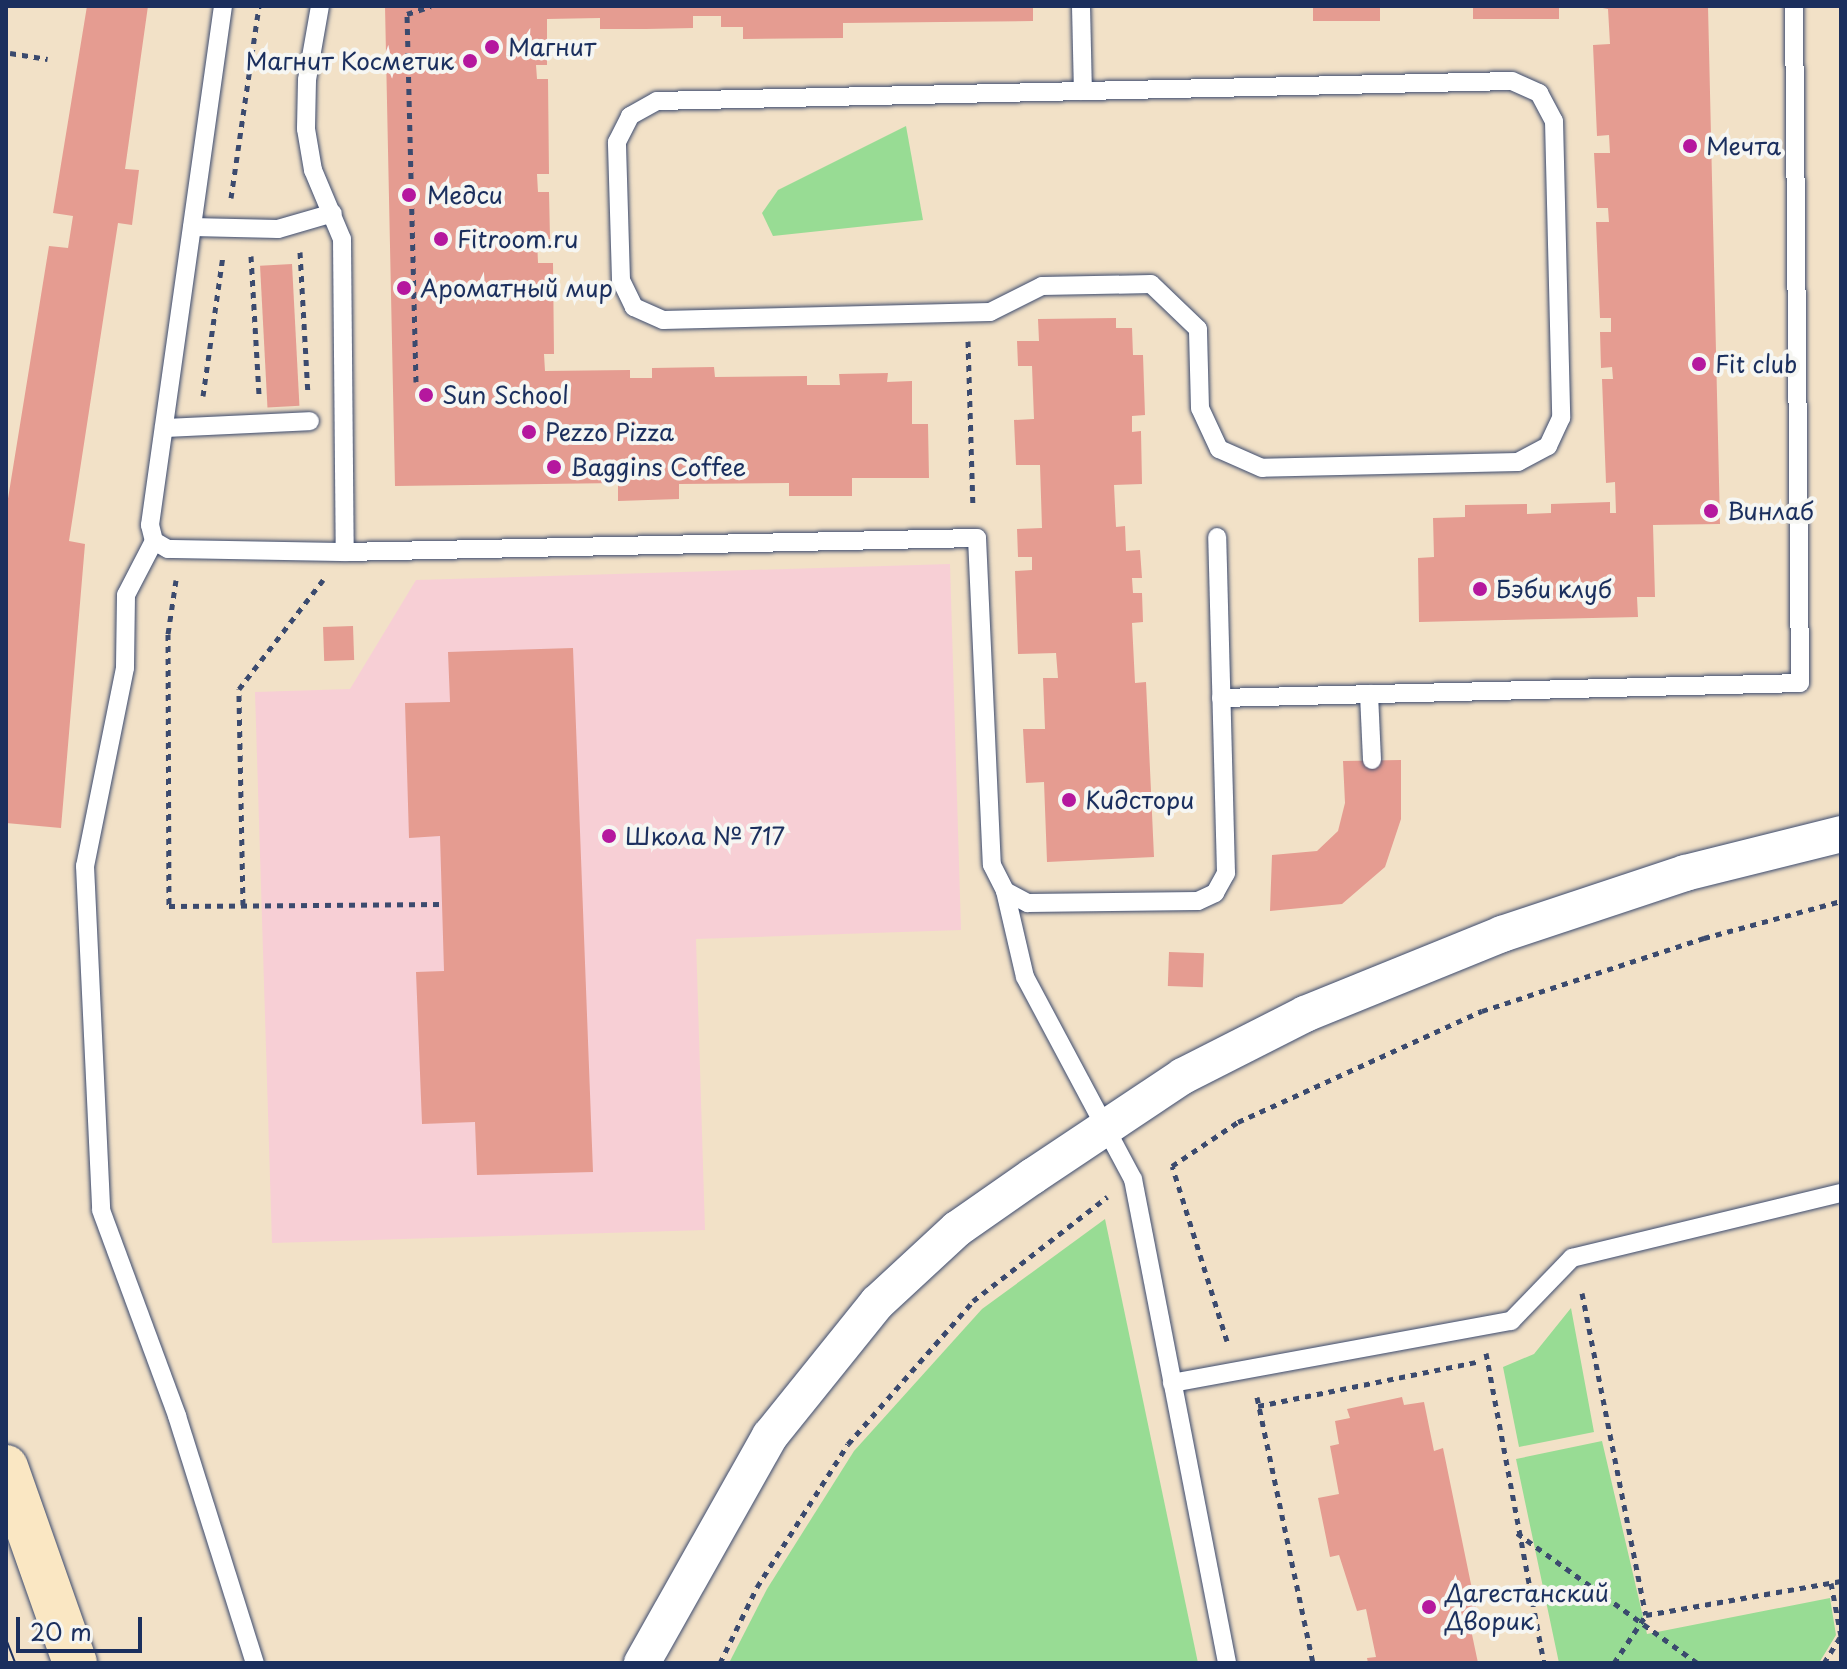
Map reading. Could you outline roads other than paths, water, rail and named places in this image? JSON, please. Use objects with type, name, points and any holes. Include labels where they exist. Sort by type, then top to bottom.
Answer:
[{"type":"main road","points":[[6,1467],[75,1663]]},
{"type":"street","points":[[642,1663],[770,1436],[877,1303],[957,1229],[1183,1076],[1305,1014],[1502,934],[1685,873],[1841,834]]},
{"type":"lane","points":[[223,6],[150,525],[154,541],[126,595],[125,668],[85,866],[101,1210],[177,1416],[255,1663]]},
{"type":"lane","points":[[320,6],[307,80],[306,129],[313,170],[342,239],[345,552]]},
{"type":"lane","points":[[1081,6],[1083,91]]},
{"type":"lane","points":[[1221,698],[1800,683],[1794,6]]},
{"type":"lane","points":[[1512,81],[1539,93],[1554,121],[1561,418],[1548,446],[1518,462],[1262,468],[1219,449],[1200,408],[1198,329],[1151,284],[1042,286],[990,312],[663,320],[634,307],[621,280],[617,142],[630,116],[657,101],[1083,91],[1512,81]]},
{"type":"lane","points":[[192,227],[278,229],[333,213]]},
{"type":"lane","points":[[164,428],[310,421]]},
{"type":"lane","points":[[1005,891],[1028,903],[1198,901],[1215,893],[1226,873],[1217,537]]},
{"type":"lane","points":[[154,541],[181,549],[345,552],[977,538],[992,865],[1005,891],[1025,977],[1133,1179],[1227,1663]]},
{"type":"lane","points":[[1369,694],[1372,760]]},
{"type":"lane","points":[[1172,1383],[1511,1321],[1572,1258],[1841,1193]]},
{"type":"tram line","points":[[6,1639],[15,1663]]},
{"type":"place","name":"Магнит","points":[[492,47]]},
{"type":"place","name":"Магнит Косметик","points":[[470,61]]},
{"type":"place","name":"Мечта","points":[[1690,146]]},
{"type":"place","name":"Медси","points":[[409,195]]},
{"type":"place","name":"Fitroom.ru","points":[[441,239]]},
{"type":"place","name":"Ароматный мир","points":[[404,288]]},
{"type":"place","name":"Fit club","points":[[1699,364]]},
{"type":"place","name":"Sun School","points":[[426,395]]},
{"type":"place","name":"Pezzo Pizza","points":[[529,432]]},
{"type":"place","name":"Baggins Coffee","points":[[554,467]]},
{"type":"place","name":"Винлаб","points":[[1711,511]]},
{"type":"place","name":"Бэби клуб","points":[[1480,589]]},
{"type":"place","name":"Кидстори","points":[[1069,800]]},
{"type":"place","name":"Школа № 717","points":[[609,836]]},
{"type":"place","name":"Дагестанский Дворик","points":[[1429,1607]]}]
